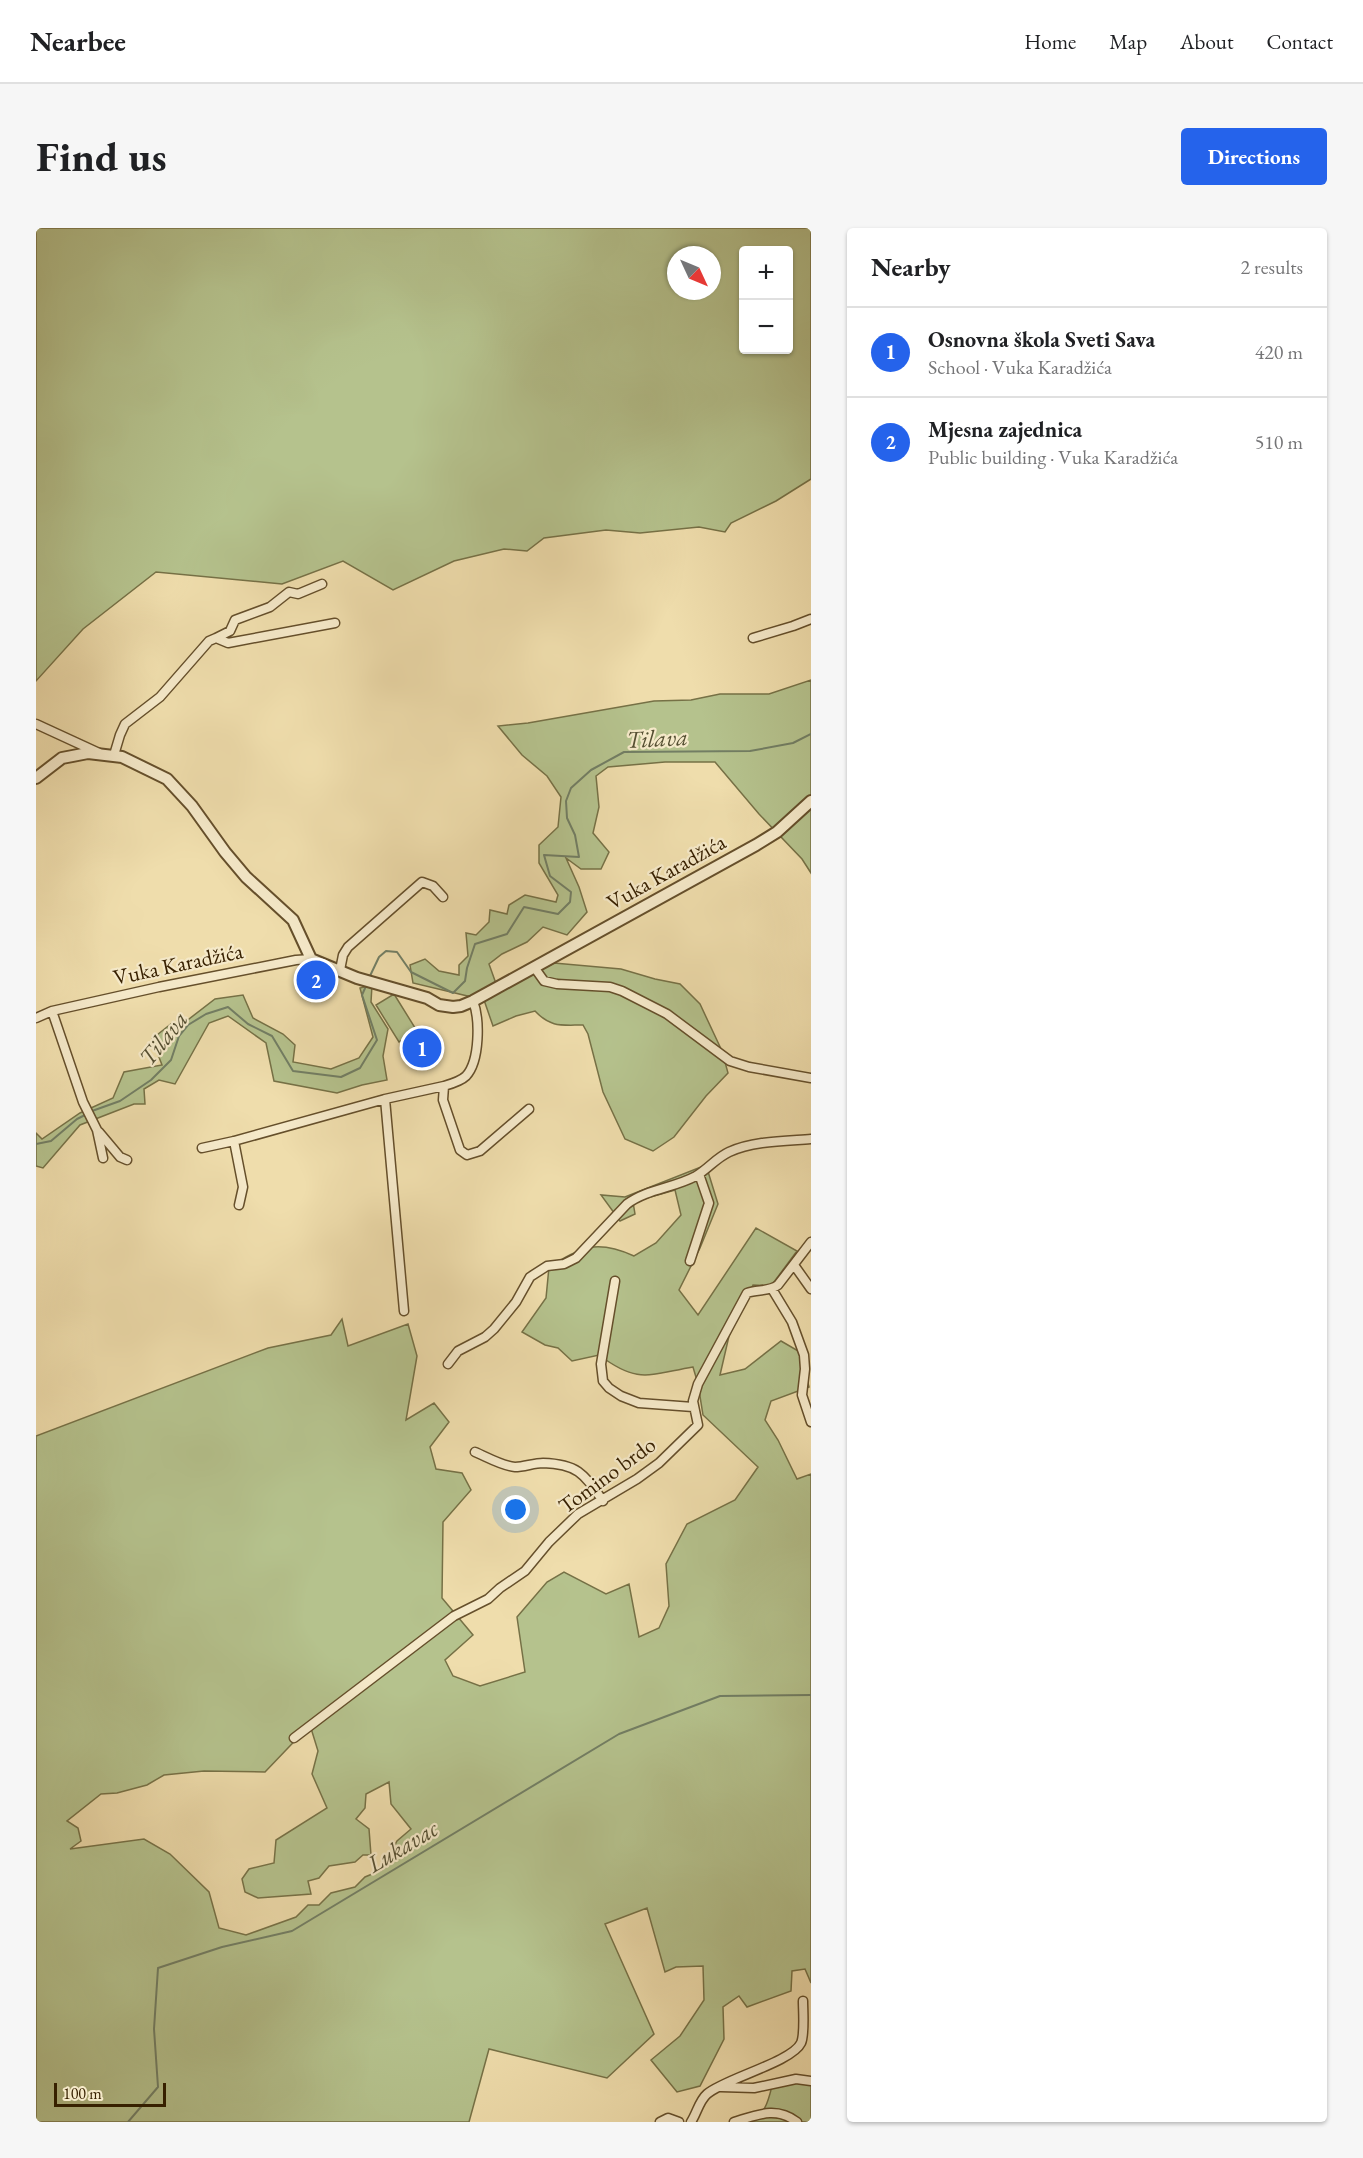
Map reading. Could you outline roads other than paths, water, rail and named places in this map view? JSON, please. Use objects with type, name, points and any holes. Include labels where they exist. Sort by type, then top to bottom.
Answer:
[{"type":"street","points":[[108,754],[125,724],[160,697],[209,641],[230,631],[235,620],[270,608],[289,592],[298,594],[322,584]]},
{"type":"street","points":[[753,638],[811,619]]},
{"type":"street","points":[[216,638],[228,643],[335,623]]},
{"type":"street","points":[[36,724],[149,769],[167,779],[192,806],[246,877],[293,920],[311,959]]},
{"type":"street","points":[[36,778],[62,758],[88,753],[108,754]]},
{"type":"street","name":"Vuka Karadžića","points":[[36,1018],[52,1011],[159,987],[311,959],[357,978],[427,998],[439,1005],[461,1006],[756,845],[777,832],[811,801]]},
{"type":"street","points":[[340,970],[343,955],[348,947],[422,882],[433,886],[443,897]]},
{"type":"street","points":[[534,967],[544,981],[557,984],[610,987],[629,994],[667,1014],[730,1061],[749,1067],[811,1078]]},
{"type":"street","points":[[202,1148],[385,1099],[444,1086],[466,1076],[471,1068],[479,1034],[473,1001]]},
{"type":"street","points":[[52,1011],[83,1101],[97,1130],[103,1158]]},
{"type":"street","points":[[444,1086],[443,1100],[453,1132],[460,1150],[467,1155],[480,1151],[529,1109]]},
{"type":"street","points":[[385,1099],[404,1311]]},
{"type":"street","points":[[97,1130],[120,1156],[127,1160]]},
{"type":"street","points":[[448,1364],[458,1351],[495,1329],[516,1302],[530,1277],[547,1266],[564,1264],[576,1258],[627,1204],[637,1197],[699,1174],[730,1151],[755,1145],[811,1139]]},
{"type":"street","points":[[234,1141],[243,1186],[239,1205]]},
{"type":"street","points":[[690,1261],[709,1203],[699,1174]]},
{"type":"street","points":[[811,1242],[785,1278],[772,1289],[792,1322],[804,1355],[802,1395],[811,1422]]},
{"type":"street","points":[[794,1265],[811,1288]]},
{"type":"street","points":[[615,1281],[601,1364],[603,1381],[609,1389],[639,1403],[693,1407]]},
{"type":"street","name":"Tomino brdo","points":[[294,1738],[454,1616],[488,1599],[525,1571],[549,1542],[578,1514],[603,1501],[659,1463],[698,1425],[693,1401],[698,1384],[747,1293],[754,1290],[772,1289]]},
{"type":"street","points":[[475,1452],[513,1467],[542,1463],[578,1470],[585,1475],[603,1501]]},
{"type":"street","points":[[691,2122],[708,2094],[797,2048],[802,2042],[803,2001]]},
{"type":"street","points":[[718,2088],[754,2088],[796,2079],[811,2081]]},
{"type":"street","points":[[734,2122],[773,2112],[797,2122]]},
{"type":"street","points":[[660,2122],[668,2118],[679,2122]]},
{"type":"waterway","name":"Tilava","points":[[369,978],[379,957],[386,951],[397,952],[411,972],[453,993],[465,981],[475,944],[507,934],[524,907],[558,914],[570,902],[571,892],[550,876],[544,855],[579,857],[575,835],[567,818],[566,801],[571,788],[591,770],[624,752],[750,751],[793,743],[811,734]]},
{"type":"waterway","name":"Tilava","points":[[92,1111],[120,1101],[151,1080],[171,1060],[179,1036],[188,1025],[206,1014],[228,1007],[248,1024],[272,1036],[293,1071],[341,1077],[360,1068],[377,1040],[362,995],[366,986]]},
{"type":"waterway","name":"Tilava","points":[[36,1144],[51,1141],[77,1119],[87,1114]]},
{"type":"waterway","name":"Lukavac","points":[[128,2122],[158,2087],[154,2029],[158,1968],[222,1947],[292,1931],[619,1734],[720,1696],[811,1695]]},
{"type":"place","name":"Mjesna zajednica","points":[[316,980]]},
{"type":"place","name":"Osnovna škola Sveti Sava","points":[[422,1048]]}]
